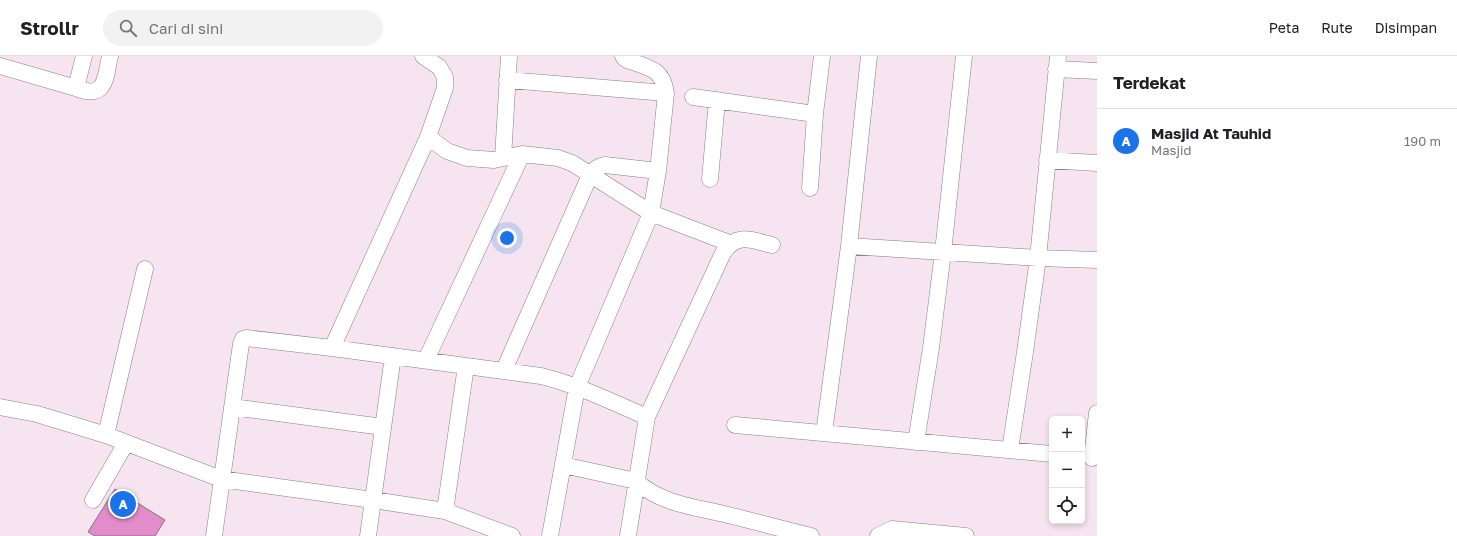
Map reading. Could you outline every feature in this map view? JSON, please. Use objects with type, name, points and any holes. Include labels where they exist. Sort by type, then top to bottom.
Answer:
[{"type":"street","points":[[76,88],[84,56]]},
{"type":"street","points":[[0,66],[86,92],[95,92],[101,88],[110,56]]},
{"type":"street","points":[[332,348],[428,137],[446,88],[445,77],[439,67],[424,56]]},
{"type":"street","points":[[503,158],[508,56]]},
{"type":"street","points":[[550,536],[577,387],[651,213],[658,171],[666,93],[664,83],[660,74],[626,60],[623,56]]},
{"type":"street","points":[[810,188],[815,114],[822,56]]},
{"type":"street","points":[[824,433],[850,246],[869,56]]},
{"type":"street","points":[[916,442],[931,348],[943,252],[964,56]]},
{"type":"street","points":[[1010,450],[1038,258],[1057,62],[1097,71]]},
{"type":"street","points":[[507,80],[666,93]]},
{"type":"street","points":[[693,96],[815,114]]},
{"type":"street","points":[[710,179],[717,100]]},
{"type":"street","points":[[428,137],[447,151],[467,158],[494,160],[522,154],[558,158],[572,163],[651,213],[729,243]]},
{"type":"street","points":[[426,360],[522,154]]},
{"type":"street","points":[[1047,160],[1097,163]]},
{"type":"street","points":[[504,370],[590,175],[598,166],[605,165],[658,171]]},
{"type":"street","points":[[628,536],[647,417],[722,253],[729,243],[739,239],[748,239],[772,244]]},
{"type":"street","points":[[850,246],[1038,258],[1097,260]]},
{"type":"street","points":[[106,435],[145,269]]},
{"type":"street","points":[[214,536],[221,479],[243,339],[252,337],[541,376],[560,380],[647,417]]},
{"type":"street","points":[[368,536],[393,356]]},
{"type":"street","points":[[445,511],[466,366]]},
{"type":"street","points":[[0,407],[37,414],[106,435],[221,479],[445,511],[474,529],[512,536]]},
{"type":"street","points":[[232,407],[383,427]]},
{"type":"street","points":[[1090,458],[1097,413]]},
{"type":"street","points":[[735,425],[1049,454]]},
{"type":"street","points":[[92,500],[126,443]]},
{"type":"street","points":[[563,465],[636,481],[644,489],[656,496],[811,536]]},
{"type":"street","points":[[878,536],[892,528],[959,536]]},
{"type":"building","points":[[115,489],[165,520],[155,536],[95,536],[88,532]]},
{"type":"place","name":"Masjid At Tauhid","points":[[123,504]]}]
